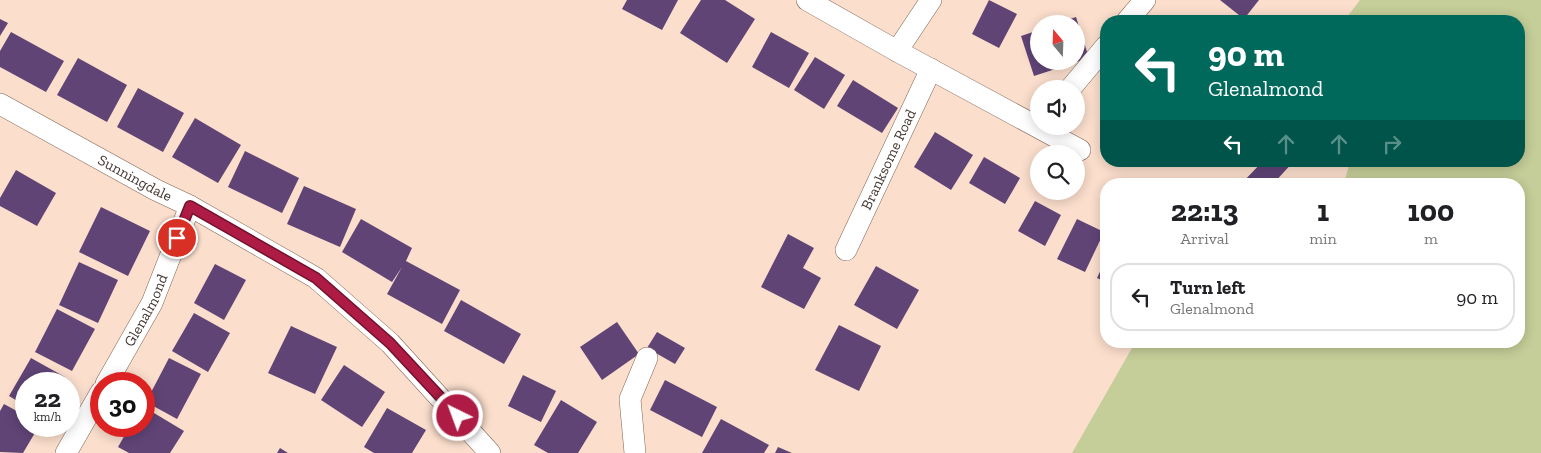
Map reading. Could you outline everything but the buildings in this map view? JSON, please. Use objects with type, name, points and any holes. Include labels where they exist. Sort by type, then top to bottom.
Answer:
[{"type":"street","points":[[807,0],[897,51],[1030,119]]},
{"type":"street","points":[[897,51],[931,0]]},
{"type":"street","points":[[1132,15],[1145,0]]},
{"type":"street","points":[[1078,80],[1100,53]]},
{"type":"street","name":"Branksome Road","points":[[846,250],[931,69]]},
{"type":"street","name":"Sunningdale","points":[[0,104],[156,190],[190,206],[316,278],[390,343],[490,453]]},
{"type":"street","points":[[1059,135],[1073,145]]},
{"type":"street","name":"Glenalmond","points":[[113,372],[152,303],[190,206]]},
{"type":"street","points":[[635,453],[630,399],[647,358]]},
{"type":"street","points":[[66,453],[90,411]]},
{"type":"green space","points":[[1360,0],[1541,0],[1541,453],[1072,453],[1132,348],[1525,348],[1525,178],[1346,178],[1348,167],[1525,167],[1525,15],[1349,15]]},
{"type":"route","points":[[177,238],[190,206],[316,278],[390,343],[458,416]]}]
